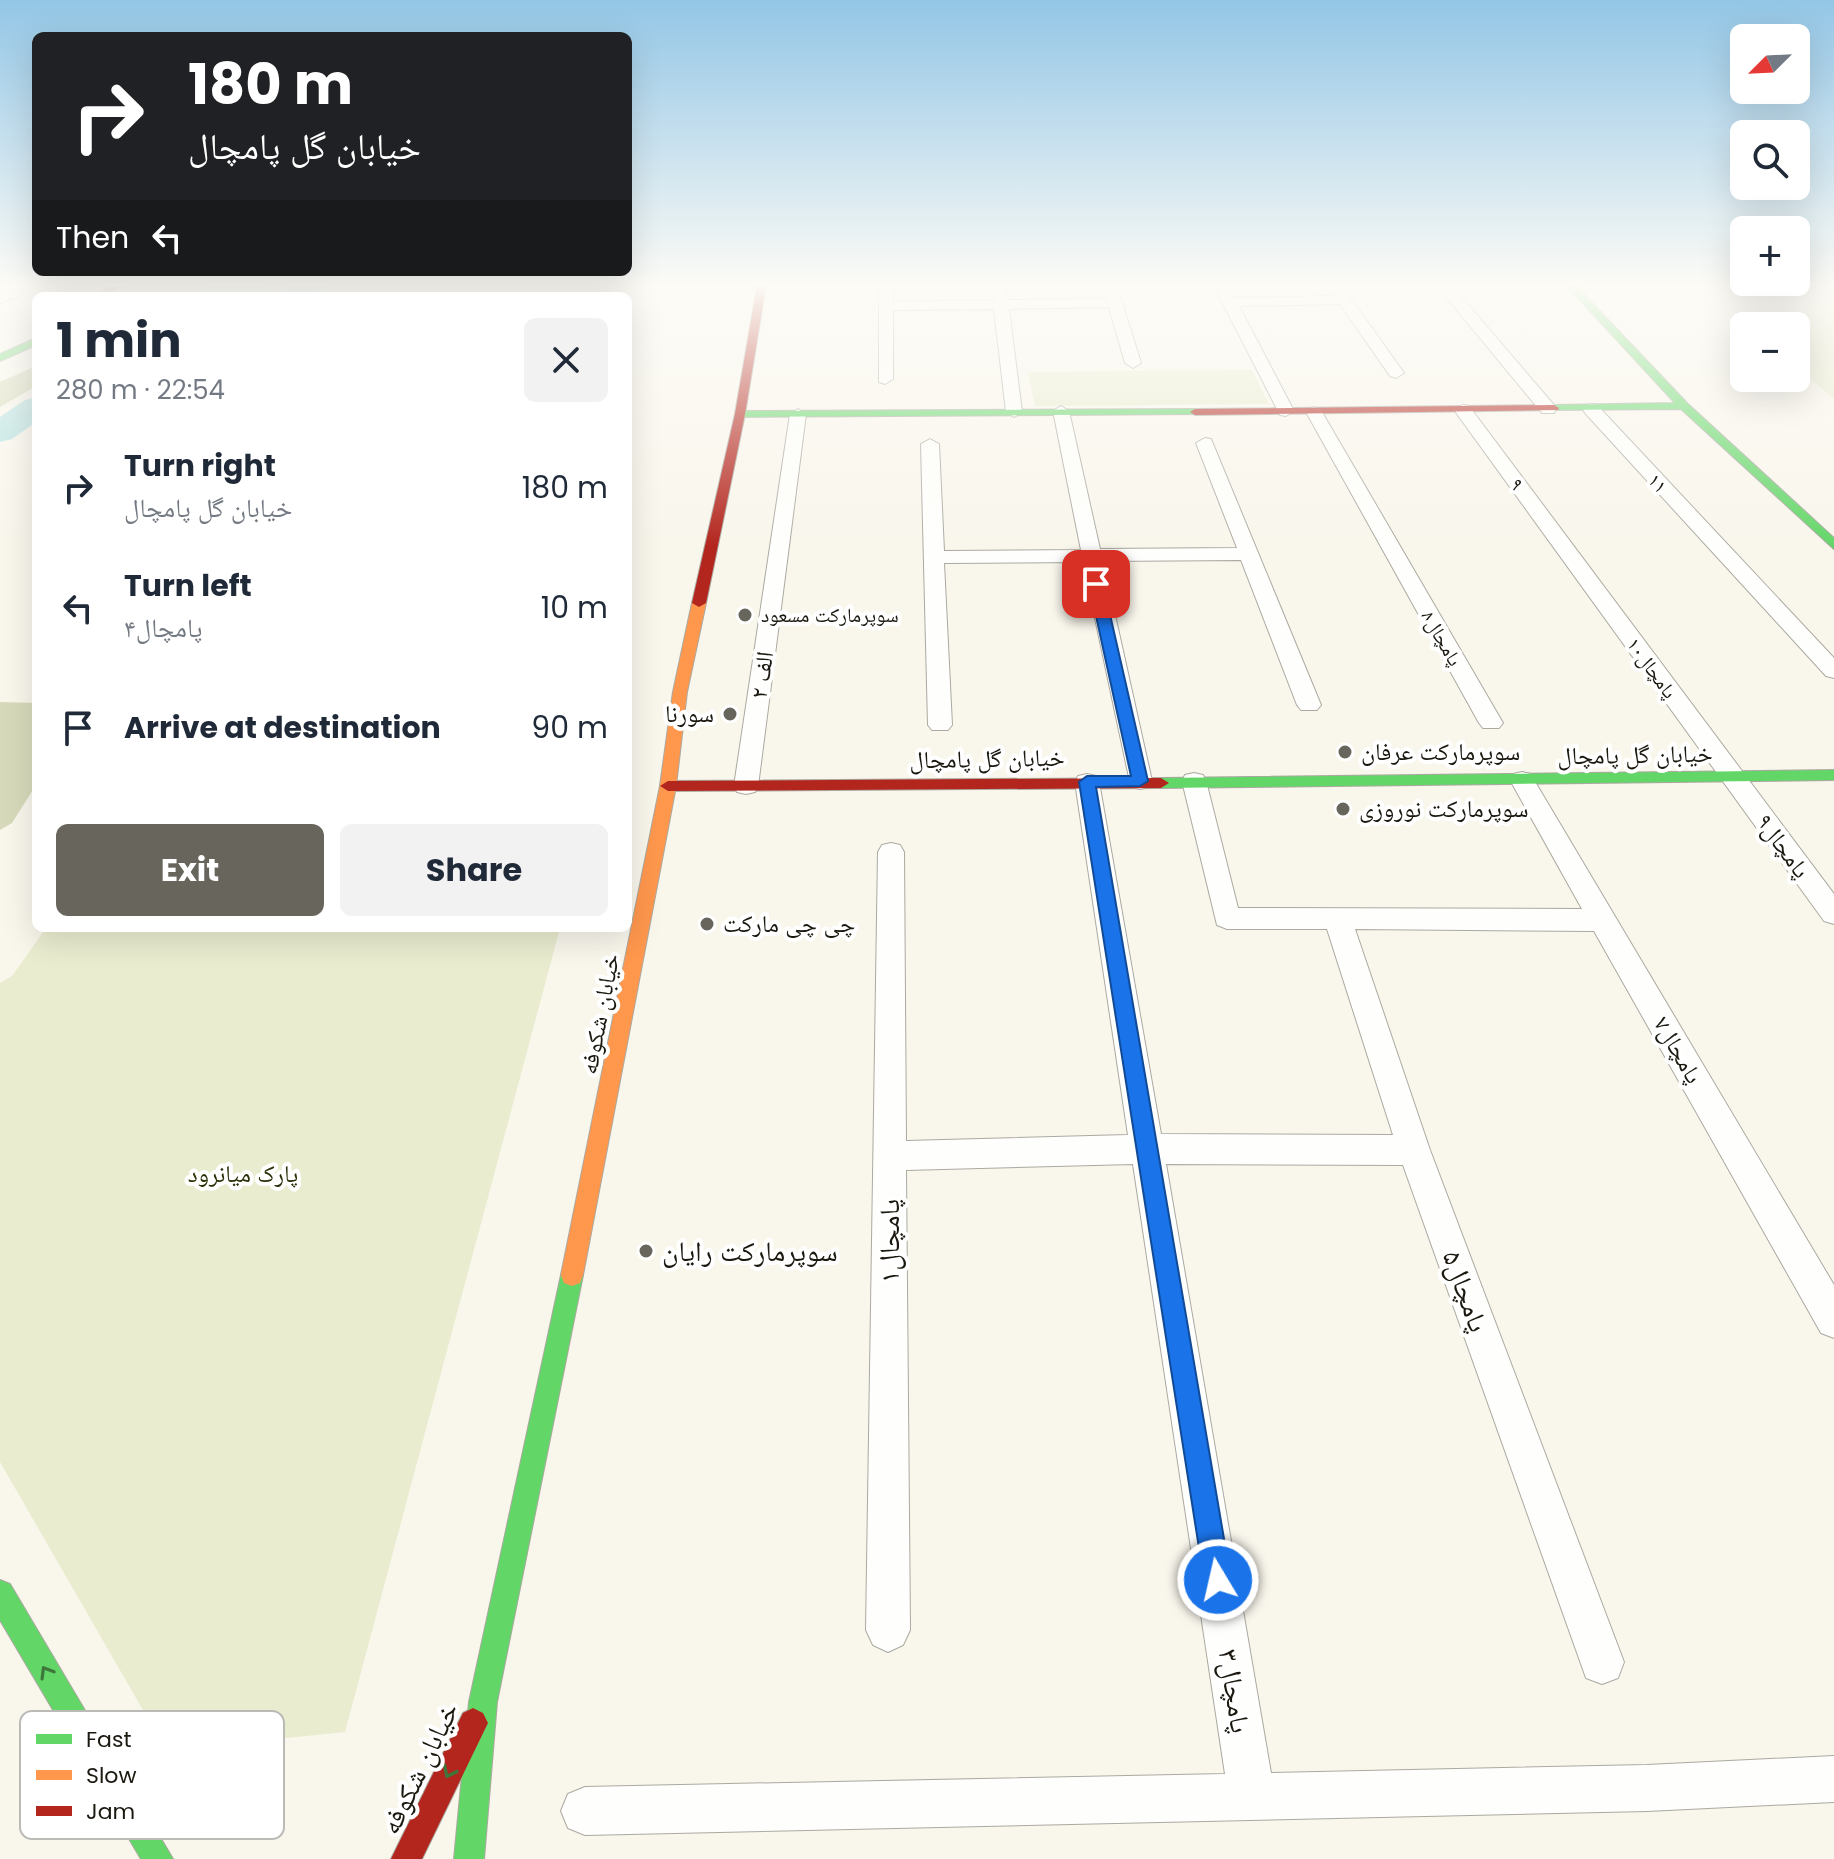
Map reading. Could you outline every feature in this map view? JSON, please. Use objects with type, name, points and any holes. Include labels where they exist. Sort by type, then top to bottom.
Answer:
[{"type":"street","name":"خیابان شکوفه","points":[[469,1859],[483,1702],[606,1112],[668,786],[680,692],[747,373]]},
{"type":"street","points":[[885,373],[885,379]]},
{"type":"street","points":[[1010,373],[1014,412]]},
{"type":"street","points":[[1266,373],[1286,411]]},
{"type":"street","points":[[1517,373],[1548,409]]},
{"type":"street","points":[[1654,373],[1684,406],[1834,545]]},
{"type":"street","points":[[740,414],[1314,412],[1684,406]]},
{"type":"street","name":"۱۱","points":[[1591,409],[1834,671]]},
{"type":"street","name":"۹","points":[[1463,410],[1572,559]]},
{"type":"street","points":[[1061,411],[1140,781]]},
{"type":"street","name":"پامچال۸","points":[[1314,412],[1491,723]]},
{"type":"street","name":"۲ الف","points":[[746,786],[798,414]]},
{"type":"street","points":[[1205,443],[1309,705]]},
{"type":"street","points":[[930,444],[940,725]]},
{"type":"street","points":[[933,557],[1249,554]]},
{"type":"street","name":"پامچال۱۰","points":[[1572,559],[1733,777]]},
{"type":"street","name":"خیابان گل پامچال","points":[[668,786],[1834,775]]},
{"type":"street","name":"پامچال۹","points":[[1733,777],[1834,914]]},
{"type":"street","name":"پامچال۷","points":[[1522,780],[1834,1320]]},
{"type":"street","points":[[1194,781],[1227,918],[1603,920]]},
{"type":"street","name":"پامچال۳","points":[[1087,782],[1252,1796]]},
{"type":"street","name":"پامچال۱","points":[[888,1630],[891,852]]},
{"type":"street","name":"پامچال۵","points":[[1337,918],[1414,1150],[1602,1662]]},
{"type":"street","points":[[890,1156],[1149,1149],[1414,1150]]},
{"type":"street","points":[[0,1594],[69,1711]]},
{"type":"street","name":"خیابان شکوفه","points":[[406,1859],[483,1702]]},
{"type":"street","points":[[585,1811],[1647,1788],[1834,1779]]},
{"type":"street","points":[[144,1839],[155,1857]]},
{"type":"green space","points":[[21,373],[32,373],[32,388],[0,407],[0,382]]},
{"type":"green space","points":[[1028,373],[1253,373],[1269,404],[1035,406]]},
{"type":"green space","points":[[1810,373],[1834,373],[1834,399],[1810,379]]},
{"type":"green space","points":[[0,702],[32,703],[32,791],[12,823],[0,830]]},
{"type":"green space","name":"پارک میانرود","points":[[43,932],[559,932],[345,1732],[284,1738],[284,1711],[144,1711],[0,1462],[0,983],[12,976]]},
{"type":"waterway","points":[[0,432],[32,410]]},
{"type":"traffic: fast","points":[[1653,373],[1684,406],[1834,545]]},
{"type":"traffic: fast","points":[[1554,408],[1684,406]]},
{"type":"traffic: fast","points":[[740,414],[1195,412]]},
{"type":"traffic: fast","points":[[1161,783],[1834,775]]},
{"type":"traffic: fast","points":[[469,1859],[483,1702],[572,1275]]},
{"type":"traffic: fast","points":[[0,1594],[70,1711]]},
{"type":"traffic: fast","points":[[146,1839],[158,1859]]},
{"type":"traffic: slow","points":[[572,1275],[668,786],[680,692],[699,603]]},
{"type":"traffic: jam","points":[[699,603],[747,373]]},
{"type":"traffic: jam","points":[[1195,412],[1554,408]]},
{"type":"traffic: jam","points":[[668,786],[1161,783]]},
{"type":"traffic: jam","points":[[406,1859],[473,1723]]},
{"type":"place","name":"سوپرمارکت مسعود","points":[[745,615]]},
{"type":"place","name":"سورنا","points":[[730,714]]},
{"type":"place","name":"سوپرمارکت عرفان","points":[[1345,752]]},
{"type":"place","name":"سوپرمارکت نوروزی","points":[[1343,809]]},
{"type":"place","name":"چی چی مارکت","points":[[707,924]]},
{"type":"place","name":"سوپرمارکت رایان","points":[[646,1251]]},
{"type":"route","points":[[1096,584],[1140,781],[1087,782],[1218,1580]]}]
